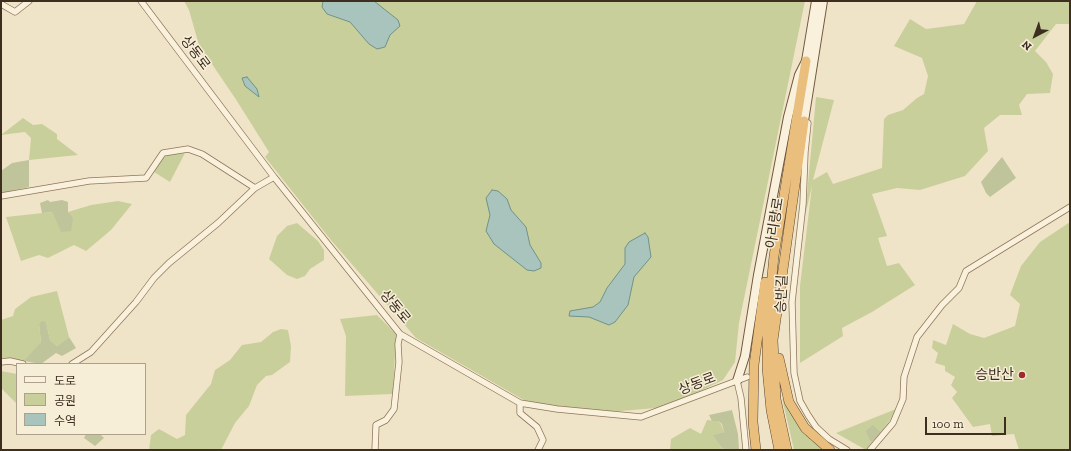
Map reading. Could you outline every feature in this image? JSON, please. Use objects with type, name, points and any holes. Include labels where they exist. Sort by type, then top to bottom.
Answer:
[{"type":"highway","name":"아리랑로","points":[[779,450],[771,410],[767,368],[767,327],[774,256],[806,61]]},
{"type":"highway","name":"아리랑로","points":[[787,450],[776,399],[773,340],[804,121]]},
{"type":"highway","points":[[756,450],[753,415],[754,365],[765,280],[774,256]]},
{"type":"highway","points":[[774,325],[780,368],[789,402],[805,428],[830,450]]},
{"type":"main road","name":"아리랑로","points":[[806,61],[816,1]]},
{"type":"main road","name":"아리랑로","points":[[804,121],[823,1]]},
{"type":"main road","points":[[737,381],[745,356],[758,275],[788,117],[799,75],[806,61]]},
{"type":"street","points":[[1,4],[15,12],[29,1]]},
{"type":"street","name":"상동로","points":[[141,1],[274,177],[400,334],[520,403],[557,409],[641,416],[747,377]]},
{"type":"street","name":"승반길","points":[[804,121],[808,123],[805,152],[803,204],[792,302],[794,368],[800,401],[808,415],[816,427],[829,439],[847,450]]},
{"type":"street","points":[[1,196],[89,181],[146,178],[163,153],[188,149],[202,154],[255,188]]},
{"type":"street","points":[[74,363],[91,352],[136,302],[154,278],[169,263],[218,223],[255,188],[274,177]]},
{"type":"street","points":[[870,450],[893,423],[903,399],[904,377],[917,337],[942,304],[959,288],[966,271],[1070,207]]},
{"type":"street","points":[[375,450],[376,425],[386,420],[394,409],[399,362],[398,344],[400,334]]},
{"type":"street","points":[[1,362],[10,361],[19,363]]},
{"type":"street","points":[[786,369],[794,368]]},
{"type":"street","points":[[737,381],[745,426],[746,450]]},
{"type":"street","points":[[520,403],[520,413],[537,427],[543,440],[538,450]]},
{"type":"green space","points":[[184,1],[805,1],[739,323],[735,362],[723,380],[667,407],[610,412],[529,403],[416,338],[330,239],[265,157],[269,152],[199,45],[189,10]]},
{"type":"green space","points":[[977,1],[1070,1],[1070,24],[1056,24],[1035,51],[1046,62],[1053,74],[1050,93],[1027,94],[1019,105],[1022,115],[1000,115],[984,128],[988,151],[965,176],[920,190],[897,188],[872,194],[887,236],[878,238],[887,266],[899,263],[915,285],[872,312],[842,328],[843,336],[800,363],[800,286],[812,186],[805,216],[816,97],[834,100],[813,180],[827,172],[833,184],[882,168],[884,119],[888,115],[903,110],[924,94],[928,76],[922,58],[894,46],[910,19],[926,29],[964,24]]},
{"type":"green space","points":[[23,118],[33,125],[42,124],[57,134],[57,139],[78,155],[29,160],[31,138],[25,132],[1,135]]},
{"type":"green space","points":[[185,153],[170,182],[154,172],[163,158],[167,155]]},
{"type":"green space","points":[[1002,157],[1016,178],[990,197],[986,193],[981,182]]},
{"type":"green space","points":[[29,160],[29,187],[1,193],[1,171],[12,163]]},
{"type":"green space","points":[[48,200],[50,202],[62,200],[68,202],[68,212],[73,218],[71,231],[61,232],[52,212],[42,213],[40,203]]},
{"type":"green space","points":[[118,201],[132,204],[111,230],[86,251],[74,245],[48,258],[39,255],[21,261],[6,217],[52,212],[61,231],[71,231],[68,212],[91,205]]},
{"type":"green space","points":[[1070,222],[1070,450],[1019,450],[1014,434],[992,436],[990,424],[973,427],[952,398],[957,392],[951,385],[955,377],[945,371],[945,366],[935,363],[938,353],[932,348],[933,340],[946,345],[953,324],[970,334],[984,338],[1015,326],[1020,304],[1010,295],[1021,266],[1040,242]]},
{"type":"green space","points":[[297,223],[318,241],[324,250],[324,260],[310,269],[305,276],[297,279],[287,275],[269,259],[277,236],[287,226]]},
{"type":"green space","points":[[57,291],[69,337],[57,346],[50,340],[46,322],[39,324],[41,342],[29,357],[24,361],[1,358],[1,320],[13,316],[15,309],[31,297]]},
{"type":"green space","points":[[377,315],[396,334],[393,394],[345,396],[346,336],[340,319]]},
{"type":"green space","points":[[42,321],[46,322],[50,340],[57,346],[69,337],[76,348],[62,356],[56,353],[42,363],[24,361],[41,342],[39,324]]},
{"type":"green space","points":[[281,329],[288,330],[291,346],[290,362],[272,375],[266,376],[257,385],[249,406],[235,423],[221,450],[149,450],[151,435],[159,429],[177,439],[185,435],[186,415],[211,384],[215,370],[230,360],[242,345],[261,342],[273,332]]},
{"type":"green space","points":[[1,371],[16,374],[16,403],[1,388]]},
{"type":"green space","points":[[782,398],[816,444],[825,450],[794,450]]},
{"type":"green space","points":[[896,409],[881,432],[873,424],[865,431],[871,443],[866,450],[836,433]]},
{"type":"green space","points":[[732,410],[738,434],[739,450],[726,450],[721,447],[713,435],[724,432],[722,424],[718,421],[712,421],[709,415]]},
{"type":"green space","points":[[707,420],[718,421],[721,424],[724,432],[714,435],[721,447],[726,450],[670,450],[671,439],[690,428],[701,434]]},
{"type":"green space","points":[[873,424],[881,432],[871,443],[865,431]]},
{"type":"green space","points":[[86,435],[101,435],[104,438],[95,446],[84,438]]},
{"type":"water","points":[[323,1],[374,1],[398,20],[400,26],[390,35],[385,47],[377,49],[369,44],[350,22],[327,14],[322,7]]},
{"type":"water","points":[[247,77],[257,89],[259,97],[245,86],[242,78]]},
{"type":"water","points":[[492,190],[498,191],[507,199],[511,210],[526,227],[530,245],[541,263],[541,268],[534,271],[527,270],[494,244],[486,231],[490,215],[486,198]]},
{"type":"water","points":[[645,233],[648,237],[651,257],[634,277],[628,305],[615,322],[609,325],[589,317],[569,316],[570,311],[593,307],[600,302],[607,288],[625,264],[625,248],[629,242]]},
{"type":"place","name":"승반산","points":[[1022,375]]}]
